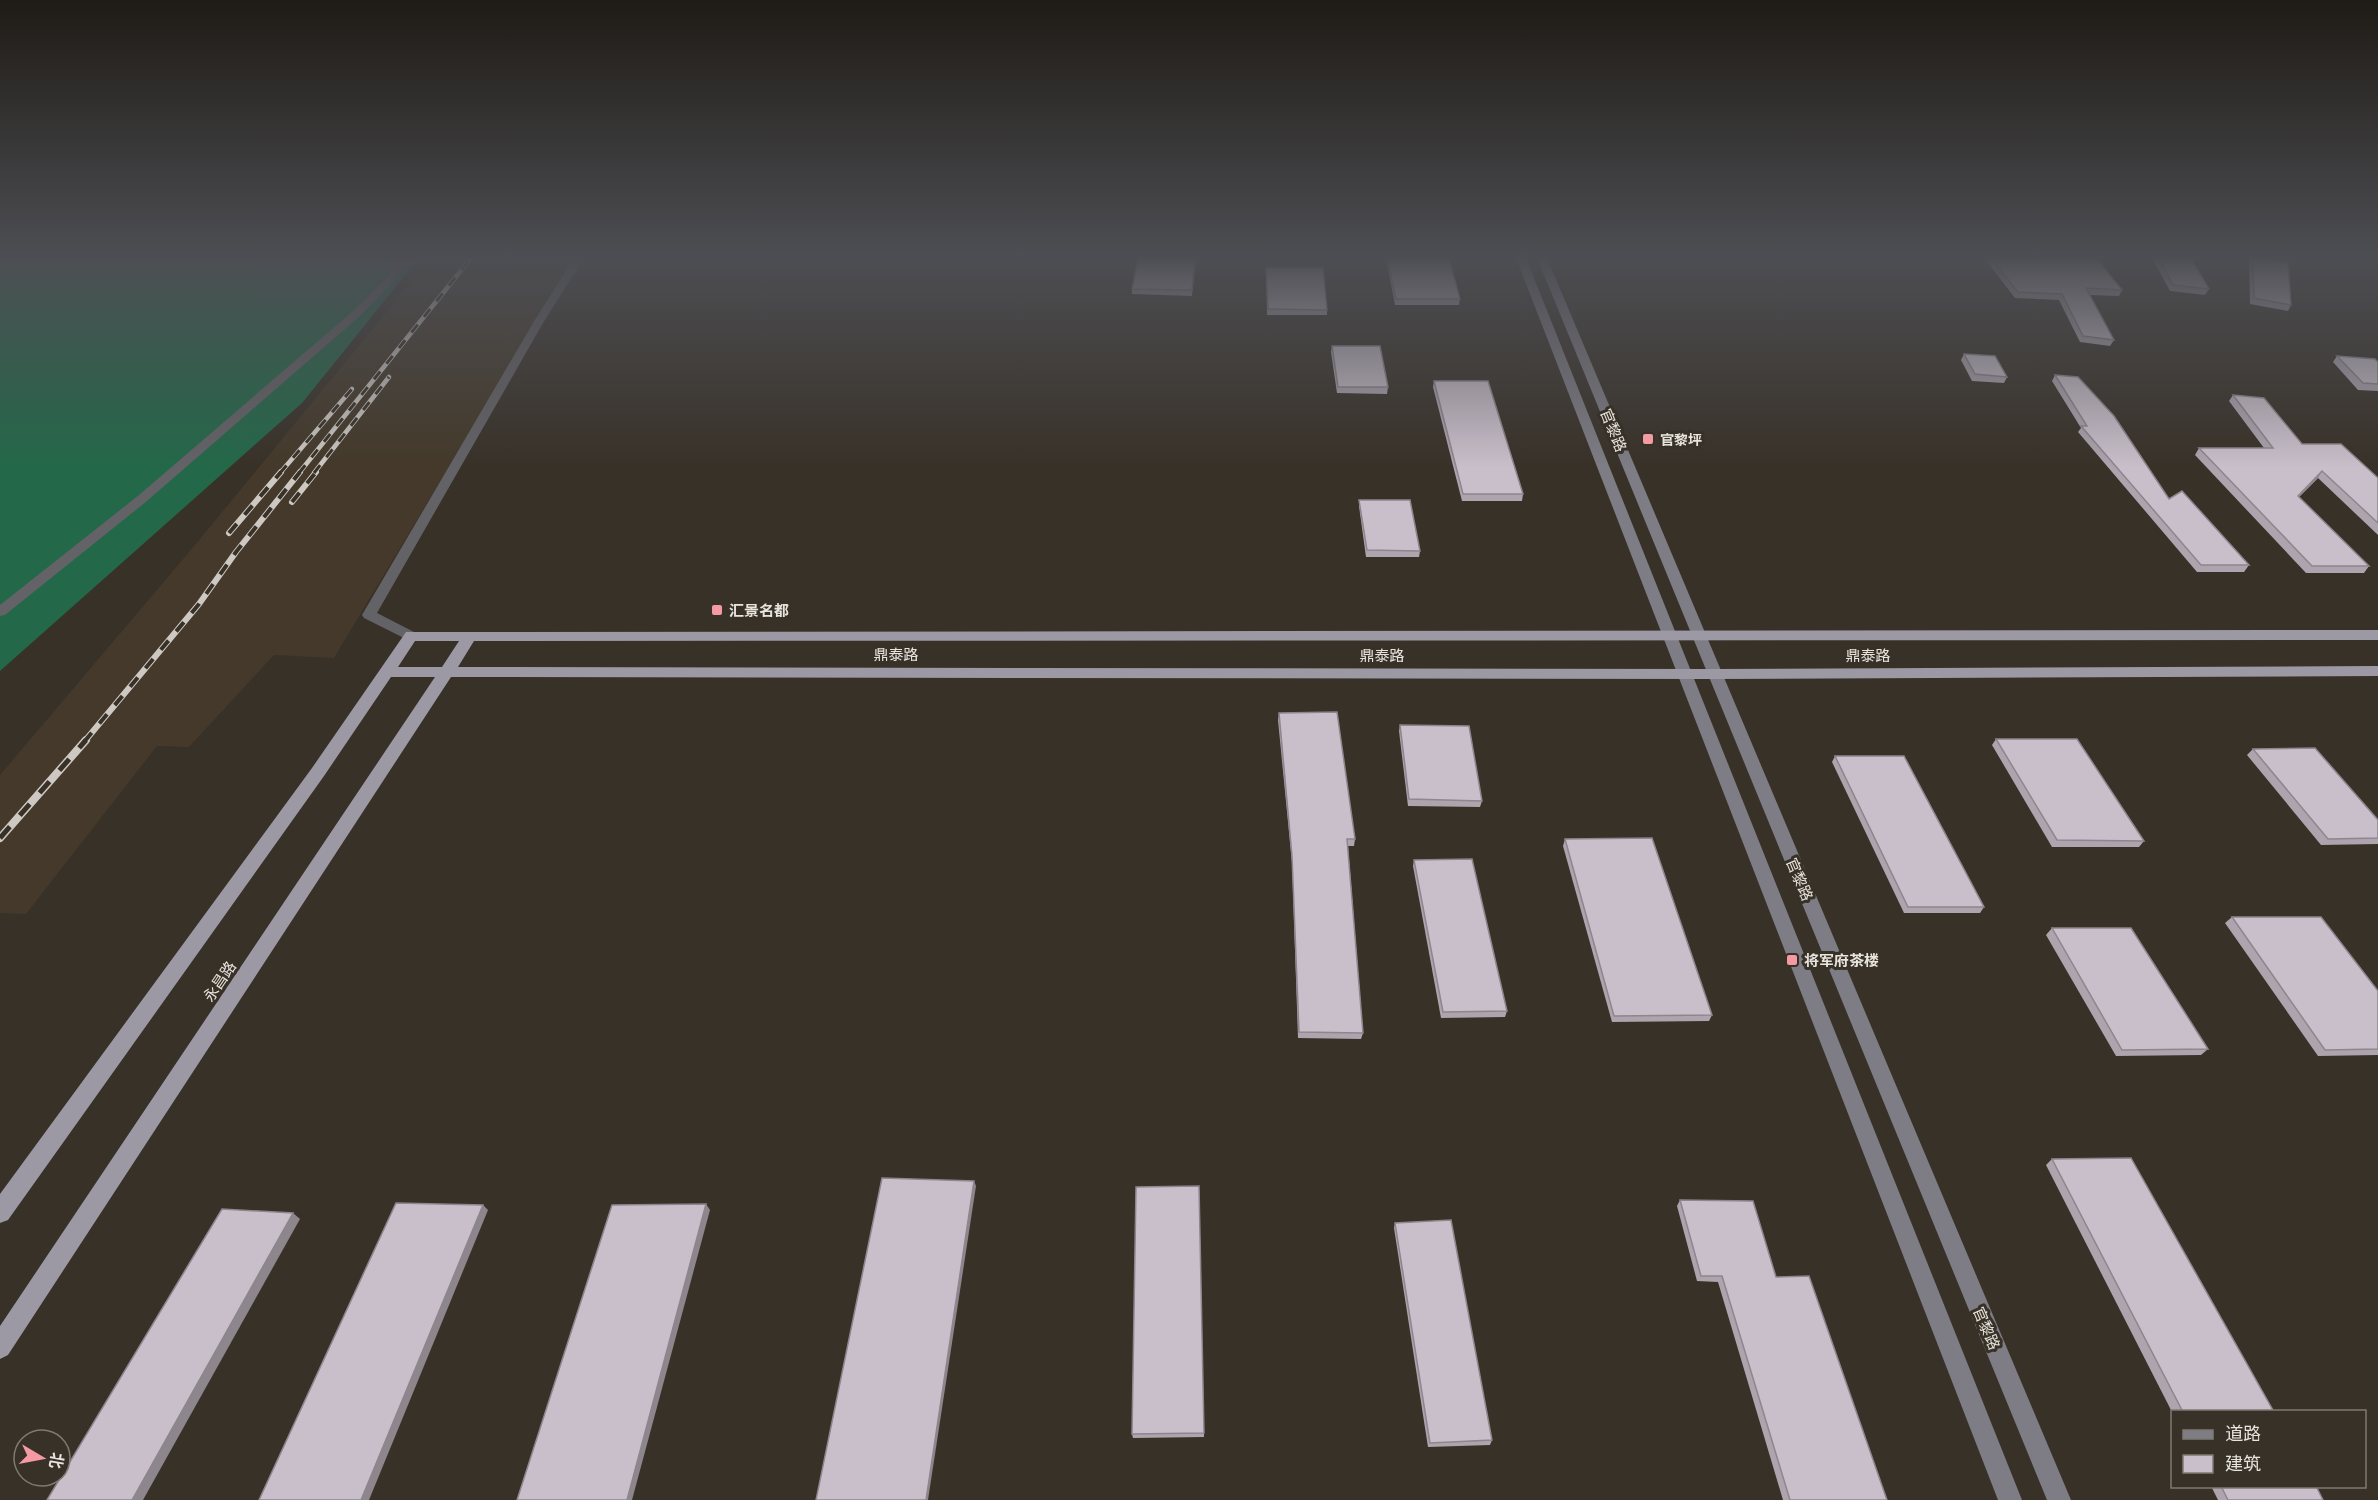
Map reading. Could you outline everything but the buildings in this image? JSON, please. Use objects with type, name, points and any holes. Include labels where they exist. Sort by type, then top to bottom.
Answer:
[{"type":"highway","name":"鼎泰路","points":[[411,636],[2378,635]]},
{"type":"highway","points":[[0,1212],[318,772],[411,636]]},
{"type":"highway","name":"永昌路","points":[[0,1347],[470,636]]},
{"type":"highway","name":"鼎泰路","points":[[387,672],[1714,674],[2378,671]]},
{"type":"main road","name":"官黎路","points":[[1548,328],[2010,1500]]},
{"type":"main road","name":"官黎路","points":[[1571,328],[2059,1500]]},
{"type":"street","points":[[0,612],[143,498],[340,328]]},
{"type":"street","points":[[411,636],[369,615],[535,328]]},
{"type":"shaded area","points":[[373,328],[532,328],[334,658],[274,655],[189,747],[157,746],[26,914],[0,913],[0,775],[195,545]]},
{"type":"green space","points":[[0,328],[363,328],[302,403],[0,671]]},
{"type":"railway","points":[[299,473],[415,328]]},
{"type":"railway","points":[[314,473],[389,377]]},
{"type":"railway","points":[[280,473],[352,389]]},
{"type":"railway","points":[[229,533],[281,472]]},
{"type":"railway","points":[[84,742],[199,604],[236,552],[300,472]]},
{"type":"railway","points":[[292,502],[316,472]]},
{"type":"railway","points":[[0,838],[86,740]]},
{"type":"place","name":"官黎坪","points":[[1648,439]]},
{"type":"place","name":"汇景名都","points":[[717,610]]},
{"type":"place","name":"将军府茶楼","points":[[1792,960]]}]
